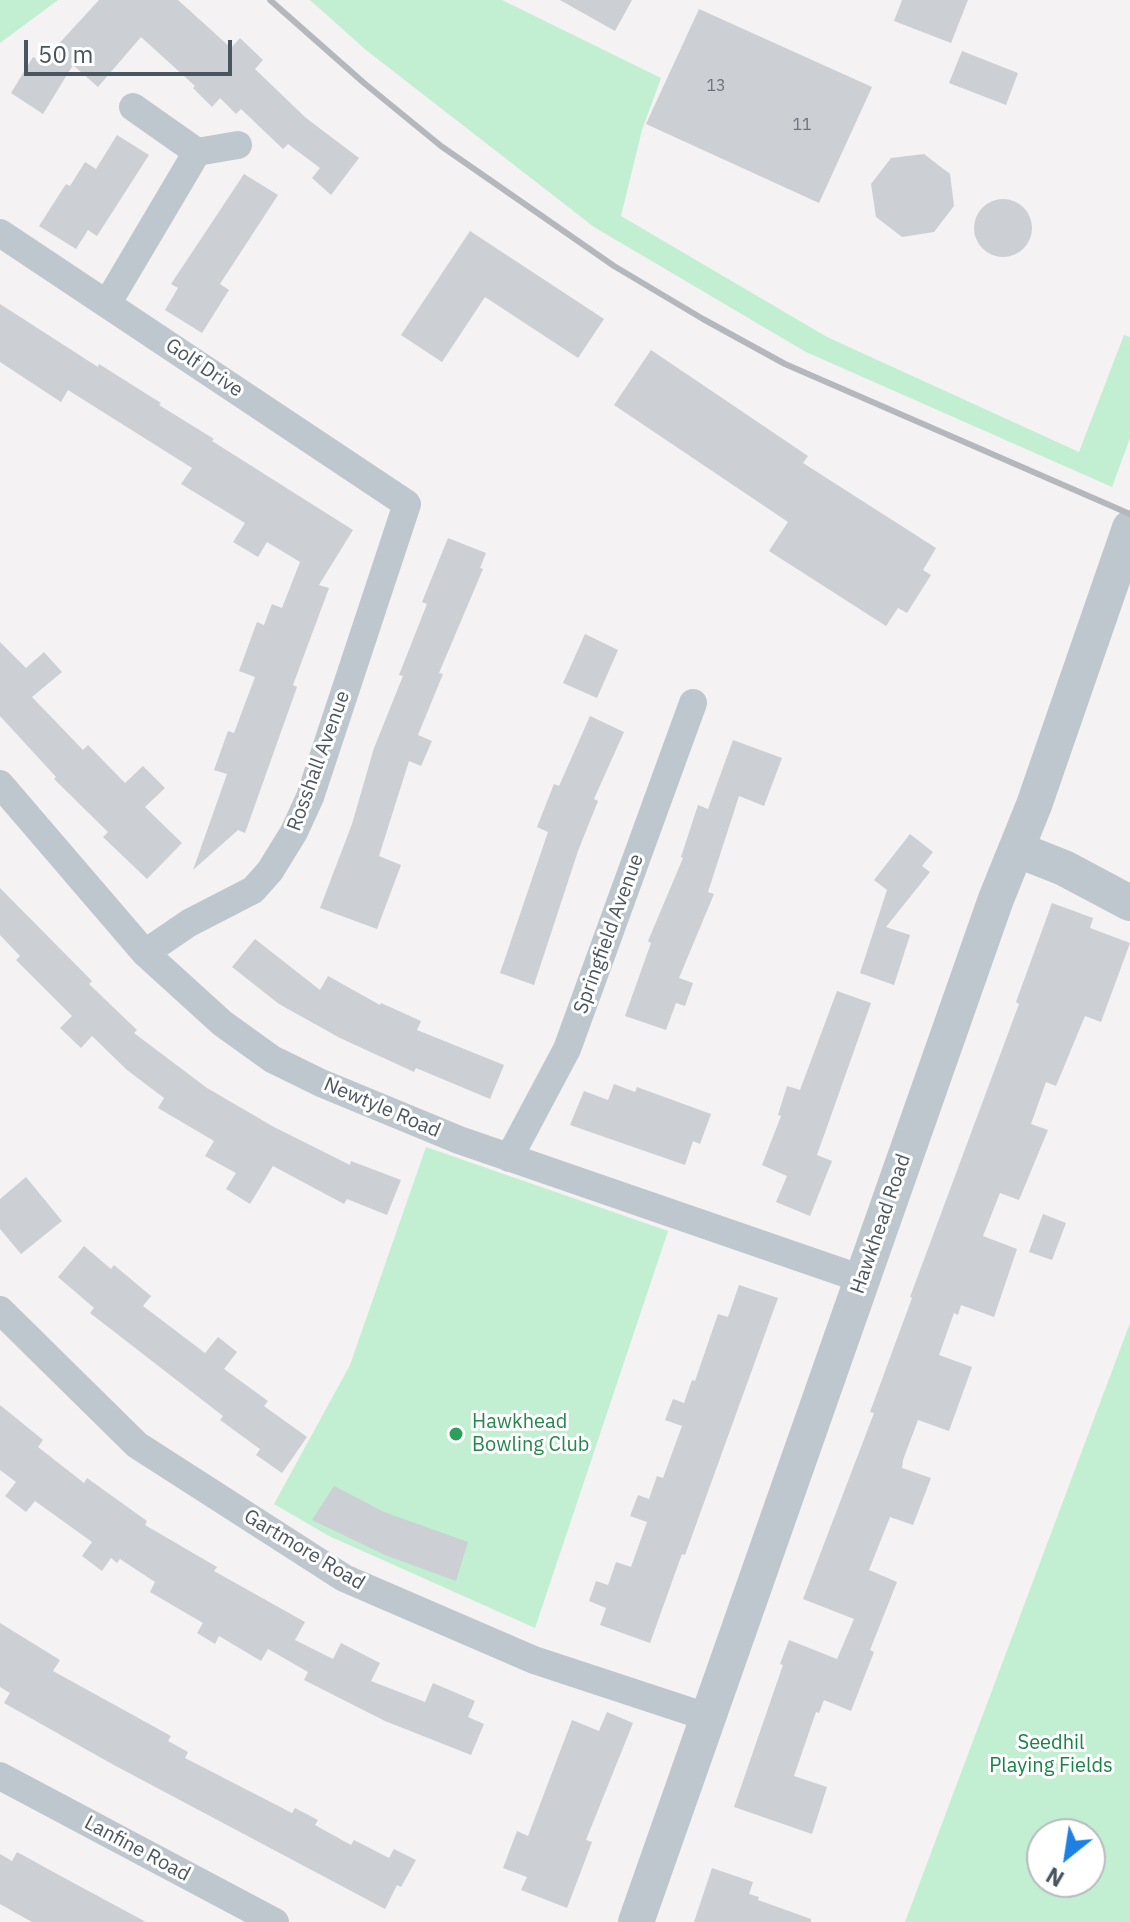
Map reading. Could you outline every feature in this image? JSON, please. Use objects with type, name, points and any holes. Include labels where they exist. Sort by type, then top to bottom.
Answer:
[{"type":"street","points":[[133,107],[197,152],[238,145]]},
{"type":"street","points":[[107,304],[197,152]]},
{"type":"street","name":"Golf Drive","points":[[0,233],[407,504]]},
{"type":"street","name":"Rosshall Avenue","points":[[145,953],[189,923],[253,890],[270,871],[294,832],[310,797],[407,504]]},
{"type":"street","name":"Hawkhead Road","points":[[636,1922],[1130,528]]},
{"type":"street","name":"Springfield Avenue","points":[[509,1158],[567,1049],[693,703]]},
{"type":"street","name":"Newtyle Road","points":[[0,784],[145,953],[222,1023],[272,1059],[321,1083],[459,1140],[862,1279]]},
{"type":"street","points":[[1016,849],[1064,868],[1130,903]]},
{"type":"street","name":"Gartmore Road","points":[[0,1310],[137,1445],[344,1578],[534,1660],[707,1717]]},
{"type":"street","name":"Lanfine Road","points":[[0,1776],[275,1922]]},
{"type":"green space","points":[[0,0],[58,0],[0,43]]},
{"type":"green space","points":[[310,0],[502,0],[661,78],[642,130],[621,216],[827,337],[1079,452],[1124,335],[1130,337],[1130,438],[1112,487],[806,352],[594,227],[366,50]]},
{"type":"green space","name":"Hawkhead Bowling Club","points":[[426,1147],[668,1231],[535,1628],[329,1536],[274,1504],[350,1365]]},
{"type":"green space","name":"Seedhil Playing Fields","points":[[1130,1323],[1130,1922],[905,1922]]},
{"type":"building","points":[[99,0],[178,0],[231,48],[240,38],[263,60],[255,69],[306,118],[359,158],[331,195],[312,178],[320,168],[288,144],[283,149],[241,109],[236,114],[220,98],[212,107],[193,88],[195,86],[141,37],[98,87],[73,65],[43,114],[11,93],[33,57],[42,62]]},
{"type":"building","points":[[560,0],[632,0],[615,31]]},
{"type":"building","points":[[902,0],[968,0],[951,43],[894,21]]},
{"type":"building","points":[[699,9],[872,87],[819,203],[646,124]]},
{"type":"building","points":[[962,51],[1018,73],[1006,105],[949,83]]},
{"type":"building","points":[[117,135],[149,155],[97,236],[88,230],[76,249],[39,226],[66,184],[70,186],[85,162],[96,169]]},
{"type":"building","points":[[924,154],[950,174],[954,206],[934,232],[902,237],[876,217],[871,184],[891,158]]},
{"type":"building","points":[[244,174],[278,195],[220,284],[229,290],[202,333],[165,310],[178,288],[171,284]]},
{"type":"building","points":[[1003,199],[1023,208],[1032,228],[1023,248],[1003,257],[983,248],[974,228],[983,208]]},
{"type":"building","points":[[470,231],[604,319],[578,358],[485,297],[442,362],[401,335]]},
{"type":"building","points":[[0,304],[161,403],[159,405],[214,439],[212,441],[353,530],[319,585],[329,588],[293,685],[297,687],[245,833],[238,830],[193,870],[227,774],[214,770],[228,731],[234,733],[255,677],[239,671],[257,622],[264,625],[272,604],[282,608],[300,562],[267,542],[258,557],[233,542],[245,523],[181,484],[192,468],[68,390],[61,402],[0,362]]},
{"type":"building","points":[[651,350],[808,456],[803,463],[936,548],[923,570],[931,575],[907,613],[898,608],[886,626],[769,551],[788,522],[614,405]]},
{"type":"building","points":[[448,538],[486,553],[480,568],[483,569],[439,673],[443,674],[418,735],[432,741],[421,766],[409,761],[379,856],[401,865],[377,929],[320,908],[352,824],[374,748],[403,676],[399,675],[427,604],[422,602]]},
{"type":"building","points":[[585,634],[618,650],[597,698],[563,683]]},
{"type":"building","points":[[0,642],[26,668],[44,652],[62,672],[32,697],[83,750],[88,745],[125,783],[143,766],[165,788],[145,807],[182,843],[147,879],[103,837],[108,832],[54,779],[56,777],[0,716]]},
{"type":"building","points":[[590,716],[624,732],[594,799],[598,801],[578,851],[534,985],[500,973],[548,832],[537,827],[554,784],[559,786]]},
{"type":"building","points":[[733,740],[782,758],[764,806],[739,796],[708,892],[714,894],[679,978],[693,983],[685,1006],[676,1003],[666,1030],[625,1016],[651,943],[648,941],[683,858],[698,805],[708,809]]},
{"type":"building","points":[[910,834],[933,852],[922,866],[930,872],[886,927],[910,935],[894,985],[860,973],[887,890],[874,880]]},
{"type":"building","points":[[0,888],[92,981],[89,984],[137,1030],[134,1033],[207,1088],[274,1127],[350,1165],[351,1161],[401,1180],[387,1215],[347,1199],[344,1204],[273,1166],[250,1204],[226,1189],[236,1173],[205,1156],[214,1141],[158,1108],[164,1098],[127,1070],[92,1036],[81,1048],[60,1028],[72,1016],[16,960],[20,956],[0,935]]},
{"type":"building","points":[[1052,903],[1093,918],[1090,928],[1130,943],[1101,1022],[1085,1016],[1056,1086],[1046,1082],[1031,1124],[1048,1130],[1019,1200],[1000,1193],[983,1236],[1017,1249],[994,1317],[961,1305],[958,1315],[954,1313],[939,1355],[972,1367],[949,1431],[918,1420],[902,1468],[931,1478],[913,1525],[890,1517],[869,1570],[897,1582],[870,1650],[874,1652],[851,1711],[824,1700],[819,1713],[816,1712],[794,1776],[827,1787],[812,1834],[734,1807],[789,1640],[837,1659],[854,1619],[803,1599],[874,1413],[870,1412],[910,1297],[1019,1004],[1016,1002]]},
{"type":"building","points":[[255,939],[320,990],[328,976],[380,1005],[421,1021],[417,1030],[504,1065],[490,1099],[416,1068],[414,1072],[340,1038],[279,1004],[232,967]]},
{"type":"building","points":[[837,991],[871,1003],[817,1155],[832,1161],[810,1216],[776,1202],[787,1176],[762,1165],[781,1116],[778,1115],[787,1086],[800,1090]]},
{"type":"building","points":[[614,1084],[635,1092],[637,1087],[711,1114],[700,1144],[693,1141],[685,1165],[570,1125],[584,1091],[608,1100]]},
{"type":"building","points":[[26,1177],[62,1221],[21,1254],[0,1229],[0,1199]]},
{"type":"building","points":[[1043,1214],[1066,1223],[1052,1260],[1029,1252]]},
{"type":"building","points":[[84,1246],[111,1269],[114,1265],[151,1296],[143,1306],[205,1353],[218,1337],[237,1352],[224,1369],[268,1401],[264,1406],[307,1437],[282,1473],[256,1455],[260,1449],[220,1420],[223,1416],[90,1313],[94,1308],[58,1277]]},
{"type":"building","points":[[739,1285],[778,1298],[650,1643],[600,1625],[606,1608],[589,1601],[596,1581],[608,1585],[616,1562],[631,1567],[647,1522],[630,1516],[638,1495],[649,1499],[657,1476],[663,1478],[682,1426],[665,1420],[673,1399],[684,1403],[692,1380],[695,1381],[718,1314],[728,1317]]},
{"type":"building","points":[[0,1405],[43,1440],[38,1447],[84,1483],[87,1478],[147,1521],[145,1525],[217,1567],[214,1571],[305,1622],[295,1640],[333,1659],[341,1643],[380,1663],[371,1681],[425,1702],[433,1683],[475,1701],[468,1717],[484,1724],[471,1755],[385,1721],[304,1680],[308,1672],[268,1649],[261,1661],[219,1636],[215,1644],[197,1633],[203,1623],[150,1592],[155,1582],[120,1559],[117,1563],[111,1558],[102,1571],[82,1556],[92,1542],[35,1501],[26,1512],[5,1496],[16,1482],[0,1470]]},
{"type":"building","points":[[334,1486],[384,1512],[468,1542],[456,1581],[385,1555],[312,1520]]},
{"type":"building","points":[[0,1623],[60,1660],[53,1671],[171,1736],[168,1741],[188,1752],[185,1758],[292,1813],[295,1808],[318,1820],[315,1825],[351,1845],[354,1840],[389,1858],[394,1849],[416,1860],[401,1887],[397,1885],[385,1909],[4,1703],[10,1693],[0,1687]]},
{"type":"building","points":[[607,1712],[633,1723],[586,1840],[592,1842],[567,1908],[521,1890],[527,1877],[503,1868],[517,1831],[528,1836],[572,1720],[599,1731]]},
{"type":"building","points":[[17,1852],[146,1922],[32,1922],[0,1904],[0,1854],[12,1861]]},
{"type":"building","points":[[712,1868],[753,1882],[749,1894],[811,1919],[811,1922],[694,1922]]},
{"type":"railway","points":[[270,0],[441,146],[614,266],[785,364],[1130,514]]},
{"type":"place","name":"Hawkhead Bowling Club","points":[[456,1434]]}]
